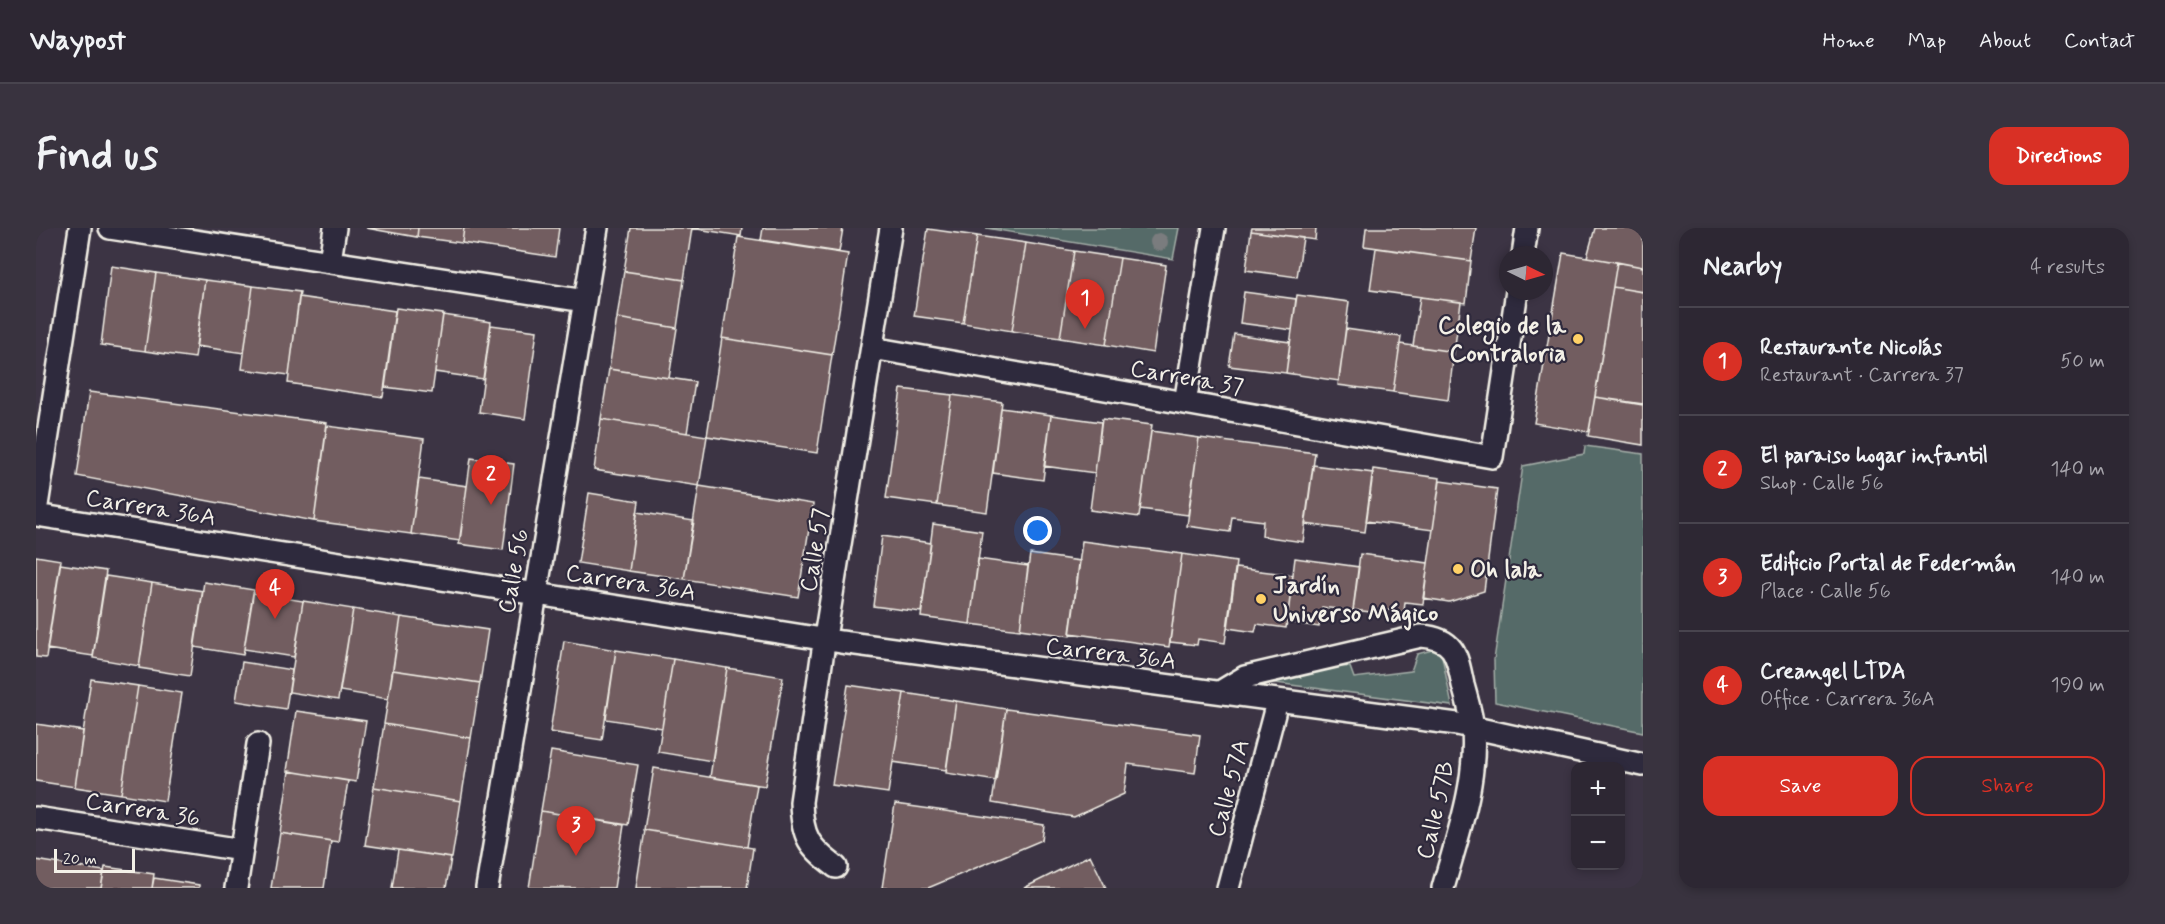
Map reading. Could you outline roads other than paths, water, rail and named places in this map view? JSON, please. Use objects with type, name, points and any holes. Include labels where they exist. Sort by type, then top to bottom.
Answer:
[{"type":"street","points":[[36,513],[80,228]]},
{"type":"street","points":[[110,228],[585,301]]},
{"type":"street","points":[[330,261],[336,228]]},
{"type":"street","name":"Calle 56","points":[[487,888],[597,228]]},
{"type":"street","name":"Calle 57","points":[[836,867],[814,851],[801,825],[801,802],[891,228]]},
{"type":"street","points":[[1185,403],[1214,228]]},
{"type":"street","points":[[1524,246],[1527,228]]},
{"type":"street","name":"Carrera 37","points":[[872,348],[1492,457],[1516,300]]},
{"type":"street","name":"Carrera 36A","points":[[36,513],[825,639],[1473,727],[1643,765]]},
{"type":"street","name":"Calle 57B","points":[[1220,692],[1245,677],[1421,636],[1434,636],[1445,641],[1453,649],[1459,664],[1473,727],[1474,752],[1470,788],[1443,888]]},
{"type":"street","name":"Calle 57A","points":[[1228,888],[1276,700]]},
{"type":"street","points":[[236,888],[258,744]]},
{"type":"street","name":"Carrera 36","points":[[36,818],[242,850]]},
{"type":"place","name":"Restaurante Nicolás","points":[[1085,329]]},
{"type":"place","name":"Colegio de la Contraloria","points":[[1578,339]]},
{"type":"place","name":"El paraiso hogar infantil","points":[[491,505]]},
{"type":"place","name":"Oh lala","points":[[1458,569]]},
{"type":"place","name":"Jardín Universo Mágico","points":[[1261,599]]},
{"type":"place","name":"Creangel LTDA","points":[[275,619]]},
{"type":"place","name":"Edificio Portal de Federmán","points":[[576,856]]}]
